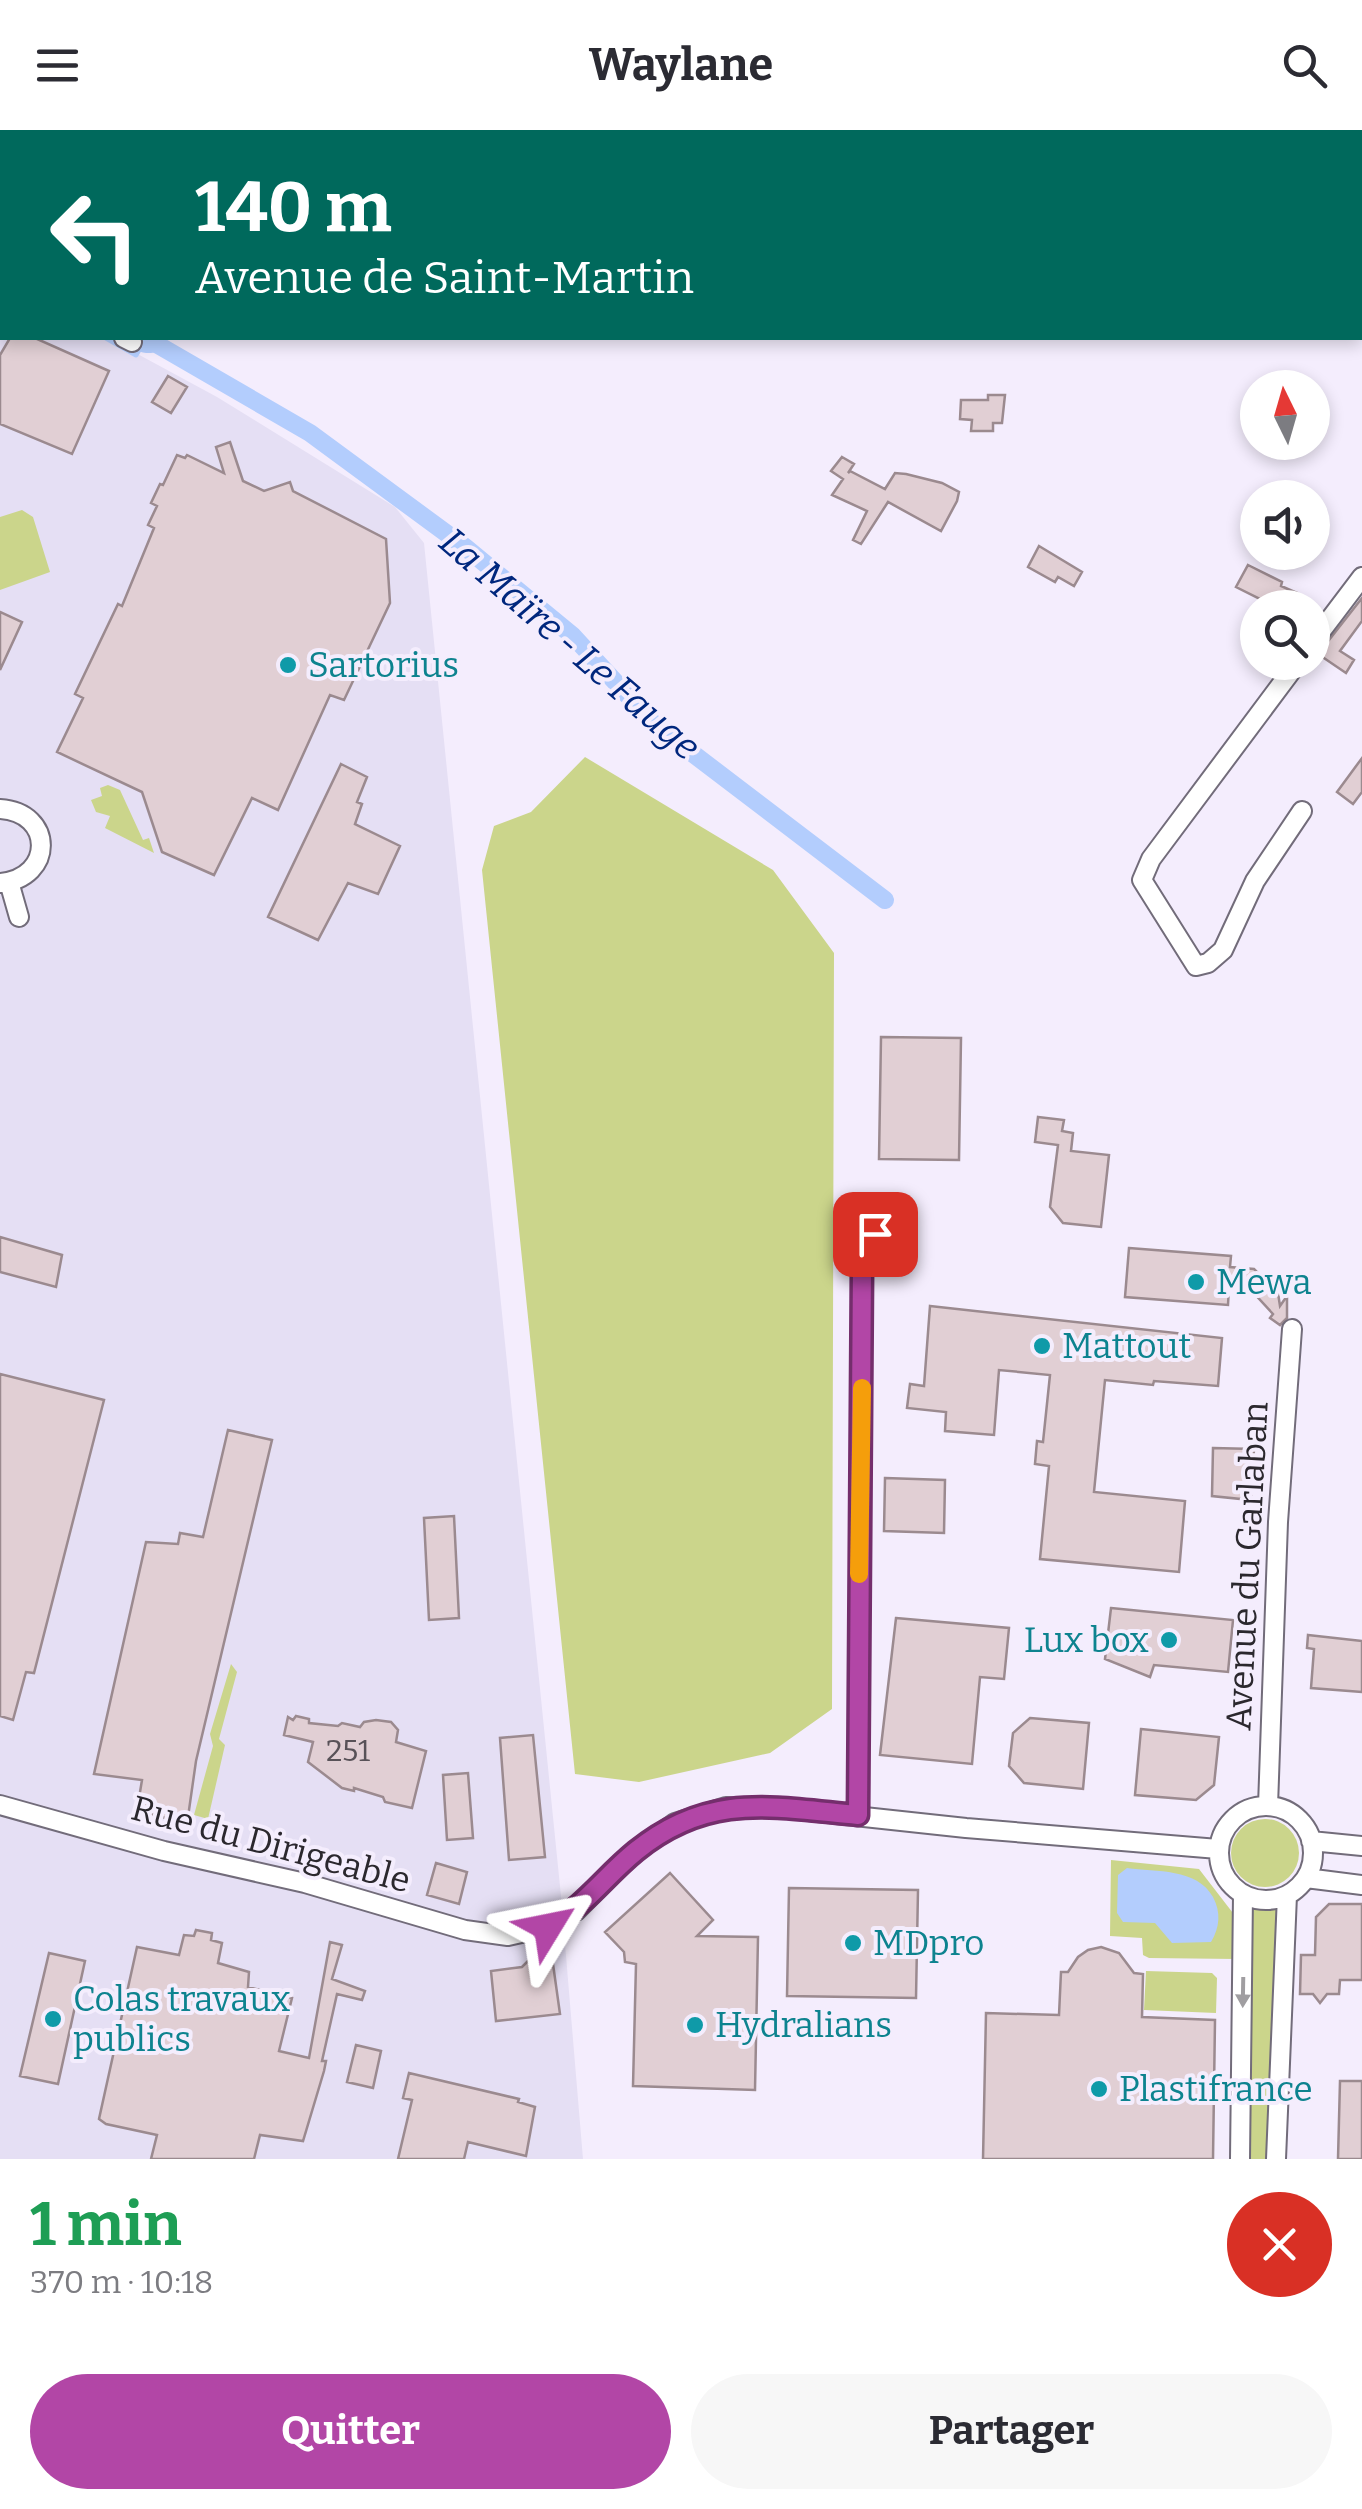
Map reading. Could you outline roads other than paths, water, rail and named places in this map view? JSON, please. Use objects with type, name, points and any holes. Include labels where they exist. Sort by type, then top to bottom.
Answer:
[{"type":"street","points":[[1330,620],[1362,577]]},
{"type":"street","points":[[1285,680],[1151,859],[1142,880],[1196,966],[1208,963],[1223,950],[1255,881],[1302,811]]},
{"type":"street","points":[[0,810],[14,810],[26,816],[40,836],[37,864],[21,880],[4,883],[19,917]]},
{"type":"street","points":[[875,1234],[862,1267],[858,1815],[1218,1848]]},
{"type":"street","name":"Avenue du Garlaban","points":[[1268,1806],[1278,1522],[1292,1329]]},
{"type":"street","name":"Rue du Dirigeable","points":[[0,1805],[164,1851],[304,1883],[465,1930],[508,1936],[548,1927],[576,1911],[634,1852],[675,1824],[726,1807],[858,1815]]},
{"type":"street","points":[[1280,1808],[1300,1820],[1312,1841],[1311,1866],[1306,1878],[1287,1895],[1265,1900],[1243,1894],[1224,1875],[1218,1848],[1226,1826],[1244,1810],[1280,1808]]},
{"type":"street","points":[[1312,1841],[1362,1846]]},
{"type":"street","points":[[1306,1878],[1362,1885]]},
{"type":"street","points":[[1240,2159],[1243,1894]]},
{"type":"street","points":[[1276,2159],[1287,1895]]},
{"type":"water","points":[[1127,1868],[1175,1873],[1206,1888],[1218,1914],[1211,1942],[1172,1943],[1155,1923],[1123,1922],[1117,1913],[1118,1875]]},
{"type":"waterway","points":[[110,340],[136,355],[145,340]]},
{"type":"waterway","name":"La Maïre - Le Fauge","points":[[149,340],[310,433],[465,547],[573,636],[654,724],[885,900]]},
{"type":"place","name":"Sartorius","points":[[288,665]]},
{"type":"place","name":"Mewa","points":[[1196,1282]]},
{"type":"place","name":"Mattout","points":[[1042,1346]]},
{"type":"place","name":"Lux box","points":[[1169,1640]]},
{"type":"place","name":"MDpro","points":[[853,1943]]},
{"type":"place","name":"Colas travaux publics","points":[[53,2019]]},
{"type":"place","name":"Hydralians","points":[[695,2025]]},
{"type":"place","name":"Plastifrance","points":[[1099,2089]]}]
